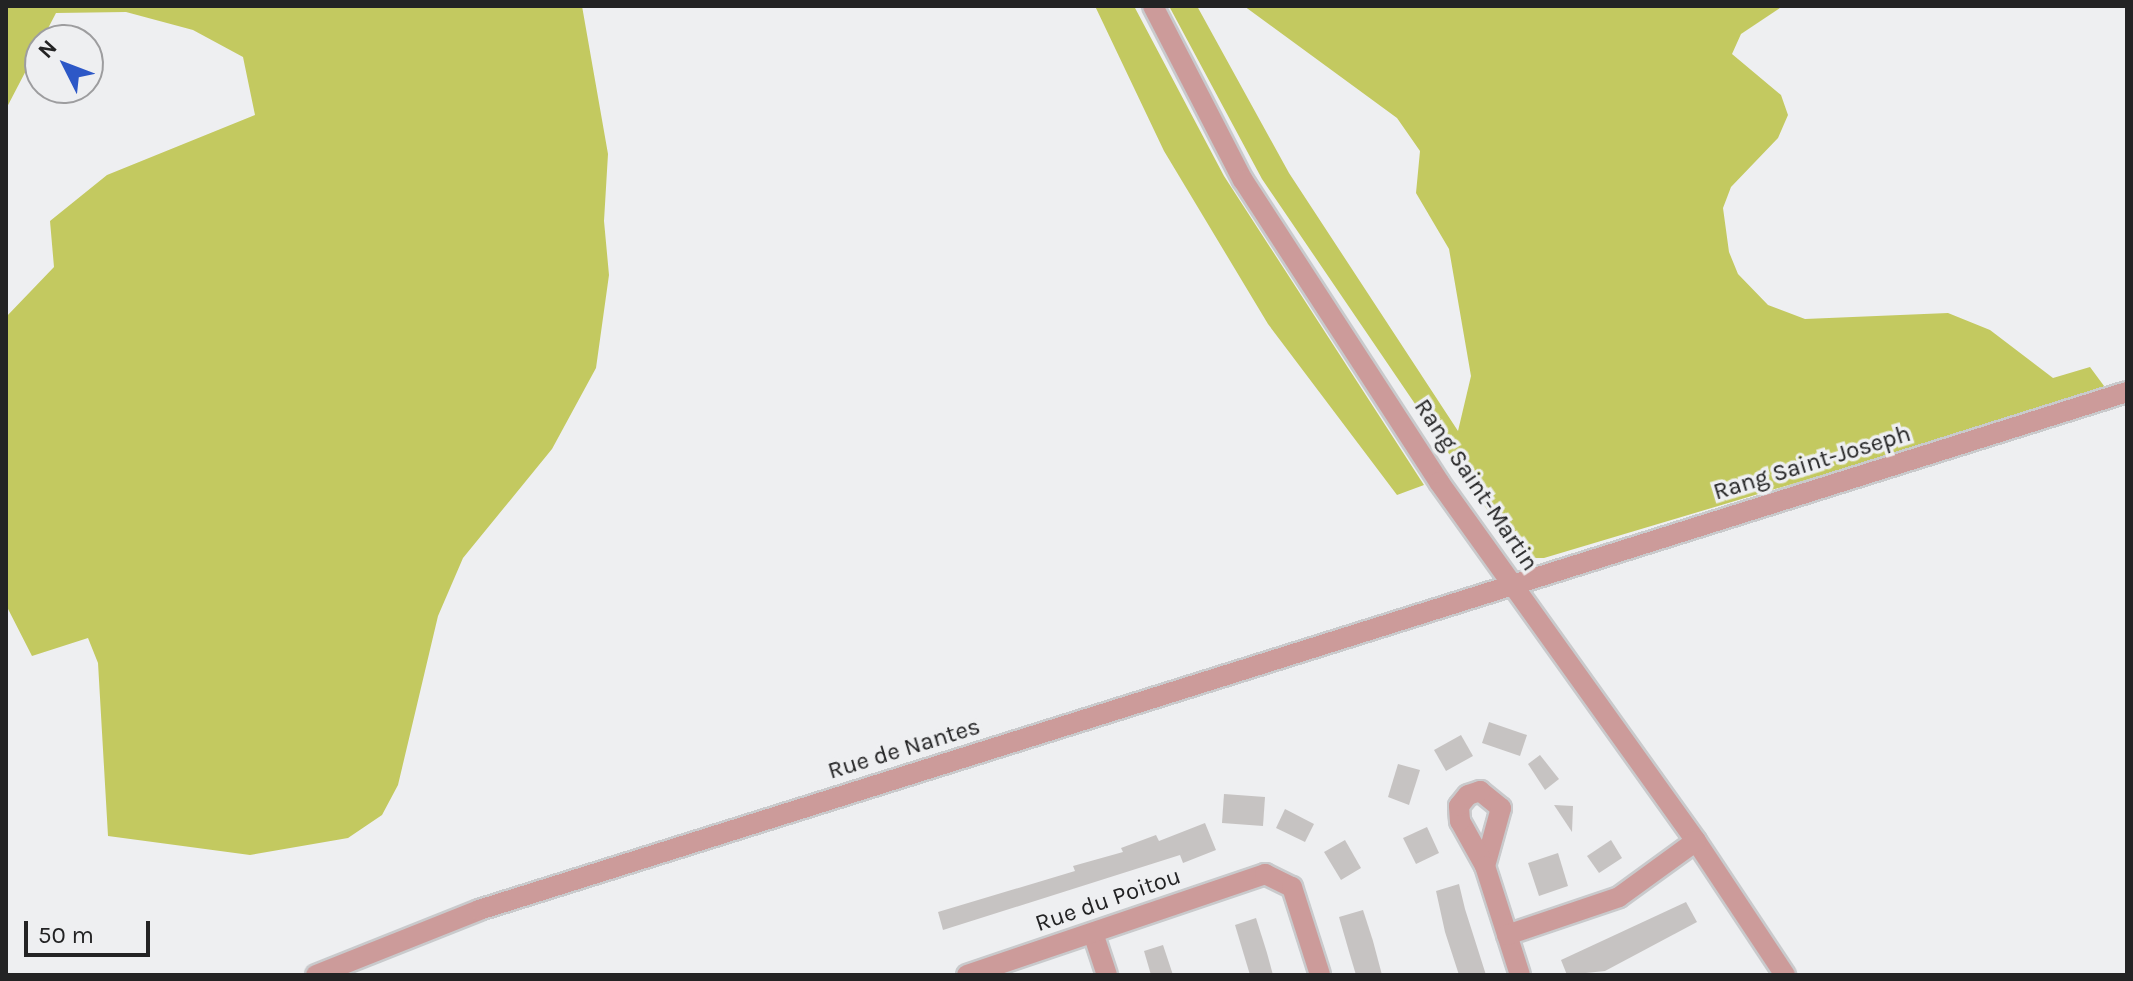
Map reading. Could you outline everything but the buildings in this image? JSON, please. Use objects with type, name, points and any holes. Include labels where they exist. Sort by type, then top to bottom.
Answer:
[{"type":"street","name":"Rang Saint-Martin","points":[[1153,6],[1243,180],[1512,584],[1696,841],[1785,975]]},
{"type":"street","name":"Rang Saint-Joseph","points":[[1512,584],[2127,392]]},
{"type":"street","name":"Rue de Nantes","points":[[316,975],[479,910],[1512,584]]},
{"type":"street","points":[[1507,935],[1619,897],[1696,841]]},
{"type":"street","points":[[1485,866],[1520,975]]},
{"type":"street","name":"Rue du Poitou","points":[[967,975],[1265,874],[1292,887],[1320,975]]},
{"type":"street","points":[[1093,933],[1107,975]]},
{"type":"green space","points":[[6,6],[582,6],[608,154],[604,221],[609,275],[596,368],[552,449],[463,558],[438,616],[398,785],[382,815],[348,838],[250,855],[108,836],[98,663],[88,638],[32,656],[6,605],[6,317],[54,267],[50,221],[107,175],[255,115],[243,57],[193,30],[126,12],[56,13],[50,24],[24,24],[24,74],[6,109]]},
{"type":"green space","points":[[1095,6],[1134,6],[1224,176],[1424,485],[1397,495],[1268,324],[1164,151]]},
{"type":"green space","points":[[1169,6],[1197,6],[1289,173],[1458,431],[1471,376],[1449,249],[1416,193],[1420,151],[1397,118],[1244,6],[1783,6],[1741,34],[1732,54],[1781,95],[1788,115],[1778,138],[1731,187],[1723,208],[1729,252],[1738,274],[1768,305],[1805,319],[1948,313],[1990,330],[2053,378],[2090,367],[2107,390],[1544,558],[1526,558],[1511,545],[1262,179]]}]
